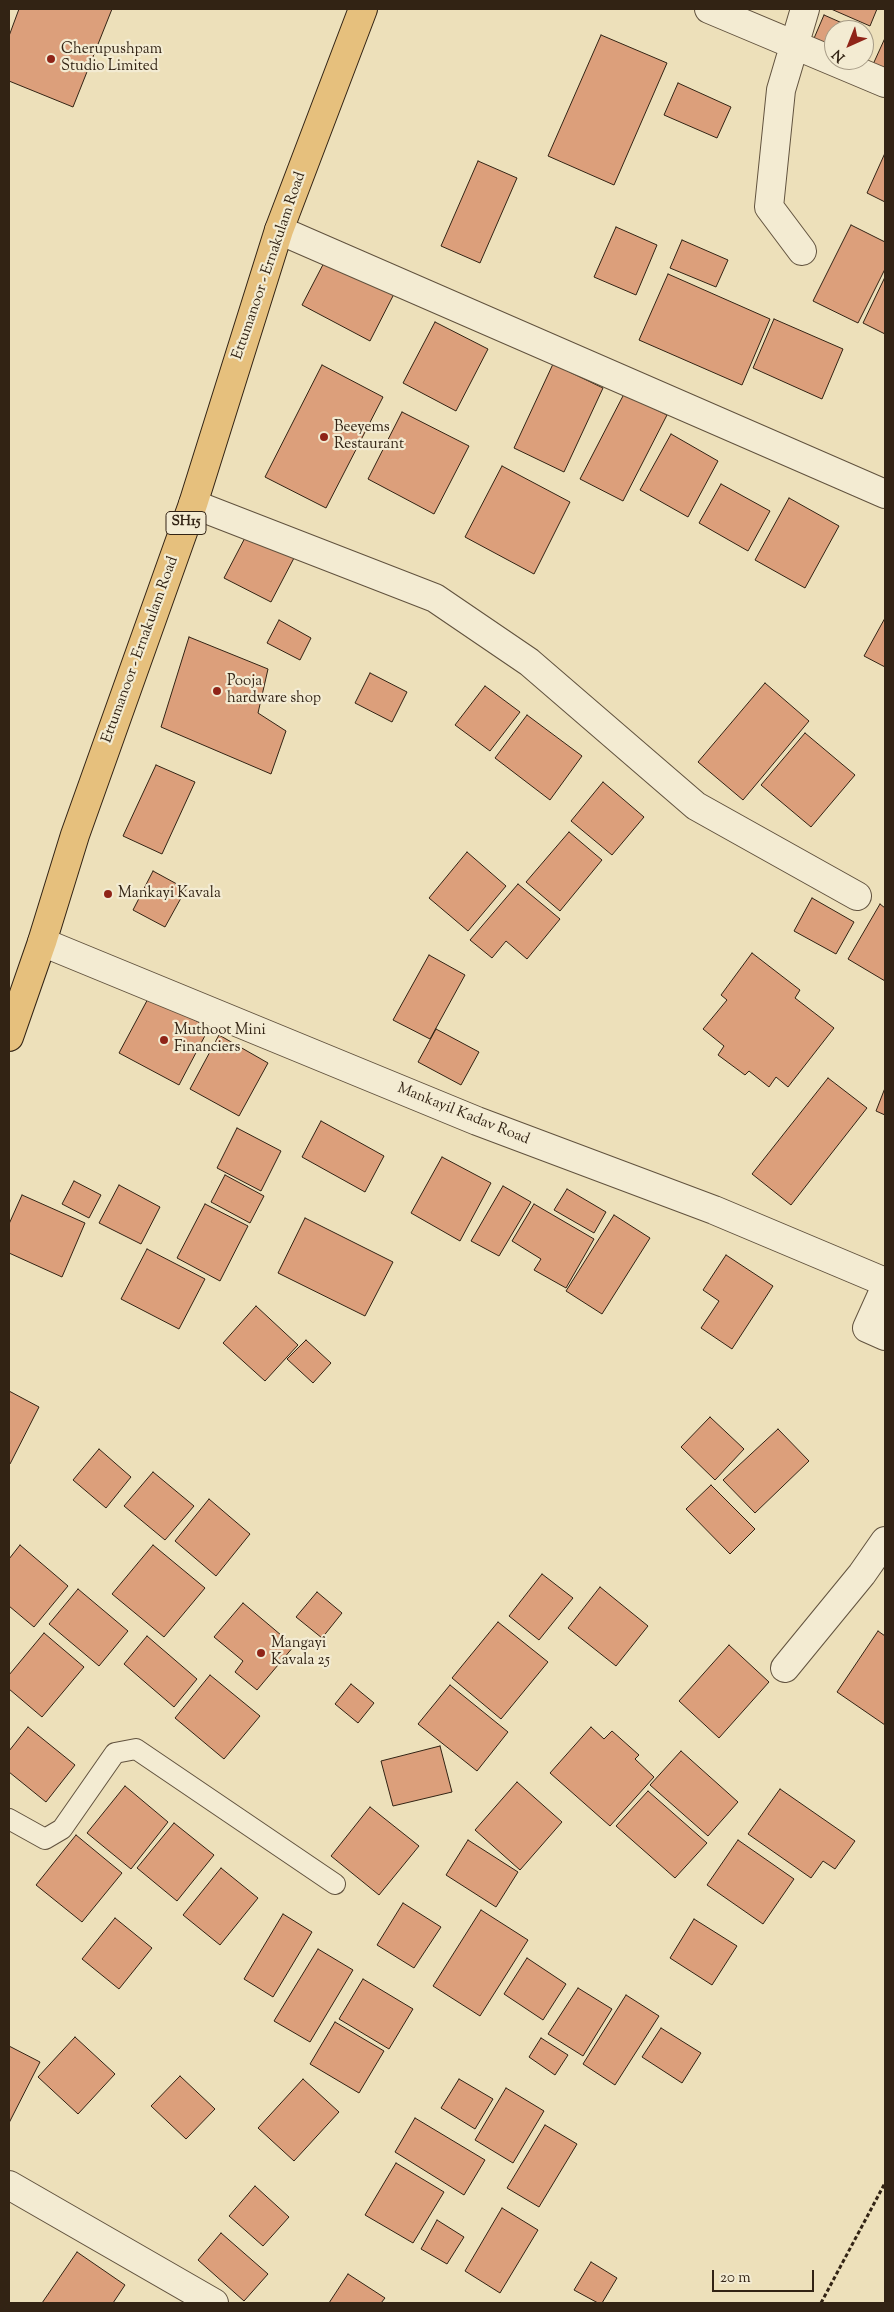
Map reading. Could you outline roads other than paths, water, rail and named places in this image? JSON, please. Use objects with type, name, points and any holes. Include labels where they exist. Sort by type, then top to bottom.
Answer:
[{"type":"main road","name":"Ettumanoor - Ernakulam Road","points":[[11,1018],[42,942],[75,835],[193,504],[279,230],[364,9]]},
{"type":"street","points":[[709,9],[885,83]]},
{"type":"street","points":[[802,251],[769,207],[781,90],[805,9]]},
{"type":"street","points":[[279,230],[885,494]]},
{"type":"street","points":[[193,504],[435,598],[529,662],[696,806],[857,896]]},
{"type":"street","name":"Mankayil Kadav Road","points":[[42,942],[477,1121],[714,1210],[885,1282]]},
{"type":"street","points":[[885,1288],[867,1328],[885,1336]]},
{"type":"street","points":[[785,1668],[862,1574],[885,1541]]},
{"type":"street","points":[[9,2184],[214,2303]]},
{"type":"lane","points":[[9,1819],[46,1839],[62,1829],[116,1753],[136,1749],[335,1884]]},
{"type":"place","name":"Cherupushpam Studio Limited","points":[[51,59]]},
{"type":"place","name":"Beeyems Restaurant","points":[[324,437]]},
{"type":"place","name":"Pooja hardware shop","points":[[217,691]]},
{"type":"place","name":"Mankayi Kavala","points":[[108,894]]},
{"type":"place","name":"Muthoot Mini Financiers","points":[[164,1040]]},
{"type":"place","name":"Mangayi Kavala 25","points":[[261,1653]]}]
